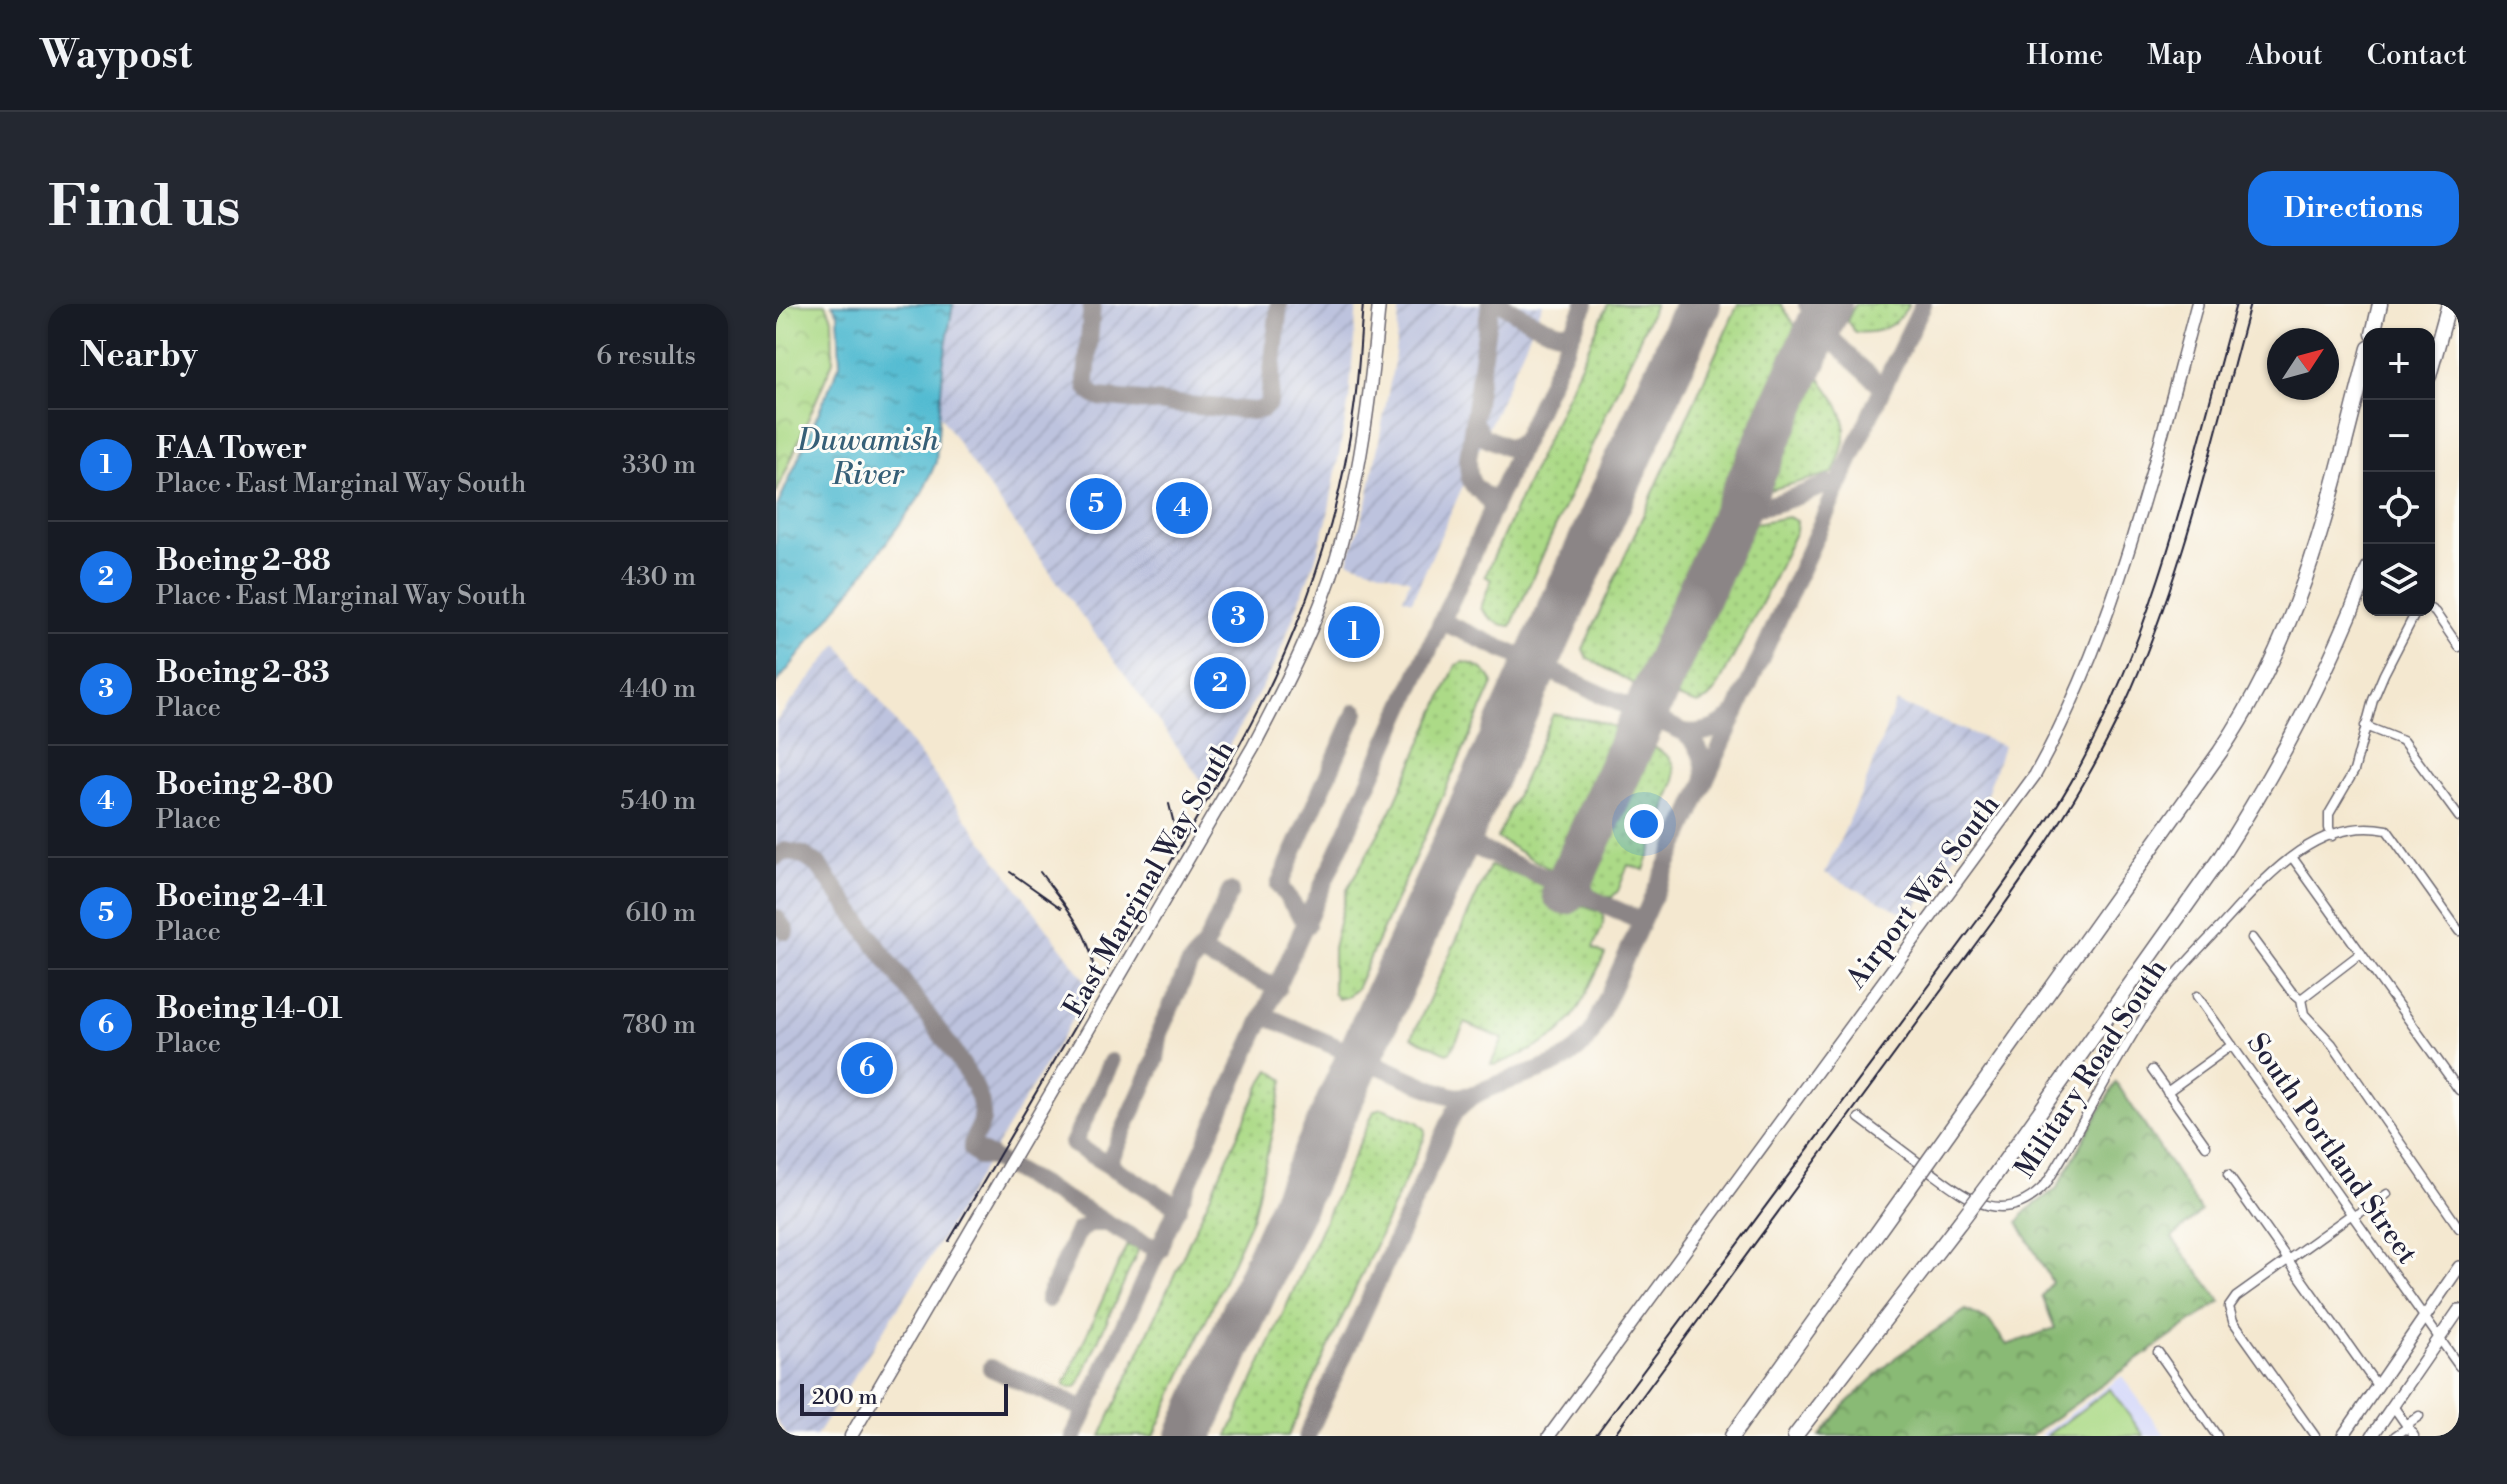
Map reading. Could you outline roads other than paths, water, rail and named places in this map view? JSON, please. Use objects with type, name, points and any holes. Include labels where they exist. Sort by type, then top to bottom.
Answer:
[{"type":"highway","points":[[2374,328],[2380,304]]},
{"type":"highway","points":[[2435,354],[2449,304]]},
{"type":"highway","points":[[1732,1436],[2220,752],[2255,698],[2278,651],[2308,574],[2363,371]]},
{"type":"highway","points":[[1795,1436],[1990,1182],[2220,858],[2278,765],[2323,677],[2363,581]]},
{"type":"main road","name":"East Marginal Way South","points":[[851,1436],[1253,747],[1289,679],[1321,602],[1349,510],[1359,460],[1379,304]]},
{"type":"main road","name":"Airport Way South","points":[[1549,1436],[2035,775],[2082,683],[2124,572],[2197,304]]},
{"type":"main road","points":[[2343,1436],[2459,1267]]},
{"type":"main road","points":[[2372,1436],[2459,1310]]},
{"type":"street","points":[[2435,612],[2459,647]]},
{"type":"street","points":[[2332,836],[2329,814],[2354,771],[2365,726],[2384,674],[2414,616]]},
{"type":"street","points":[[2365,726],[2403,741],[2459,817]]},
{"type":"street","name":"Military Road South","points":[[1859,1118],[1971,1201],[2003,1207],[2020,1203],[2033,1197],[2046,1184],[2121,1052],[2155,1001],[2198,949],[2275,870],[2292,857],[2332,836],[2373,828],[2390,833],[2459,931]]},
{"type":"street","points":[[2292,857],[2459,1090]]},
{"type":"street","points":[[2252,938],[2291,991],[2301,999],[2304,1014],[2332,1044],[2459,1228]]},
{"type":"street","points":[[2301,999],[2361,953]]},
{"type":"street","name":"South Portland Street","points":[[2197,996],[2459,1366]]},
{"type":"street","points":[[2167,1092],[2232,1045]]},
{"type":"street","points":[[2152,1070],[2206,1146]]},
{"type":"street","points":[[2228,1175],[2378,1387]]},
{"type":"street","points":[[2315,1436],[2229,1311],[2233,1300],[2387,1194]]},
{"type":"street","points":[[2158,1352],[2217,1436]]},
{"type":"street","points":[[2393,1406],[2414,1436]]},
{"type":"street","points":[[2395,1436],[2419,1416]]},
{"type":"water","name":"Duwamish River","points":[[832,304],[953,304],[943,365],[936,462],[922,494],[776,684],[776,509],[840,364],[838,313]]},
{"type":"railway","points":[[949,1241],[1240,744],[1280,664],[1313,582],[1338,496],[1356,395],[1363,304]]},
{"type":"railway","points":[[1595,1436],[1986,909],[2070,785],[2107,711],[2152,598],[2188,481],[2236,304]]},
{"type":"railway","points":[[1613,1436],[1997,915],[2081,789],[2123,708],[2163,610],[2195,509],[2250,304]]},
{"type":"railway","points":[[1169,804],[1175,828],[1171,854]]},
{"type":"railway","points":[[1010,872],[1061,908]]},
{"type":"railway","points":[[1040,872],[1087,941],[1094,972],[1092,989]]},
{"type":"place","name":"Boeing 2-41","points":[[1096,504]]},
{"type":"place","name":"Boeing 2-80","points":[[1182,508]]},
{"type":"place","name":"Boeing 2-83","points":[[1238,617]]},
{"type":"place","name":"FAA Tower","points":[[1354,632]]},
{"type":"place","name":"Boeing 2-88","points":[[1220,683]]},
{"type":"place","name":"Boeing 14-01","points":[[867,1068]]}]
